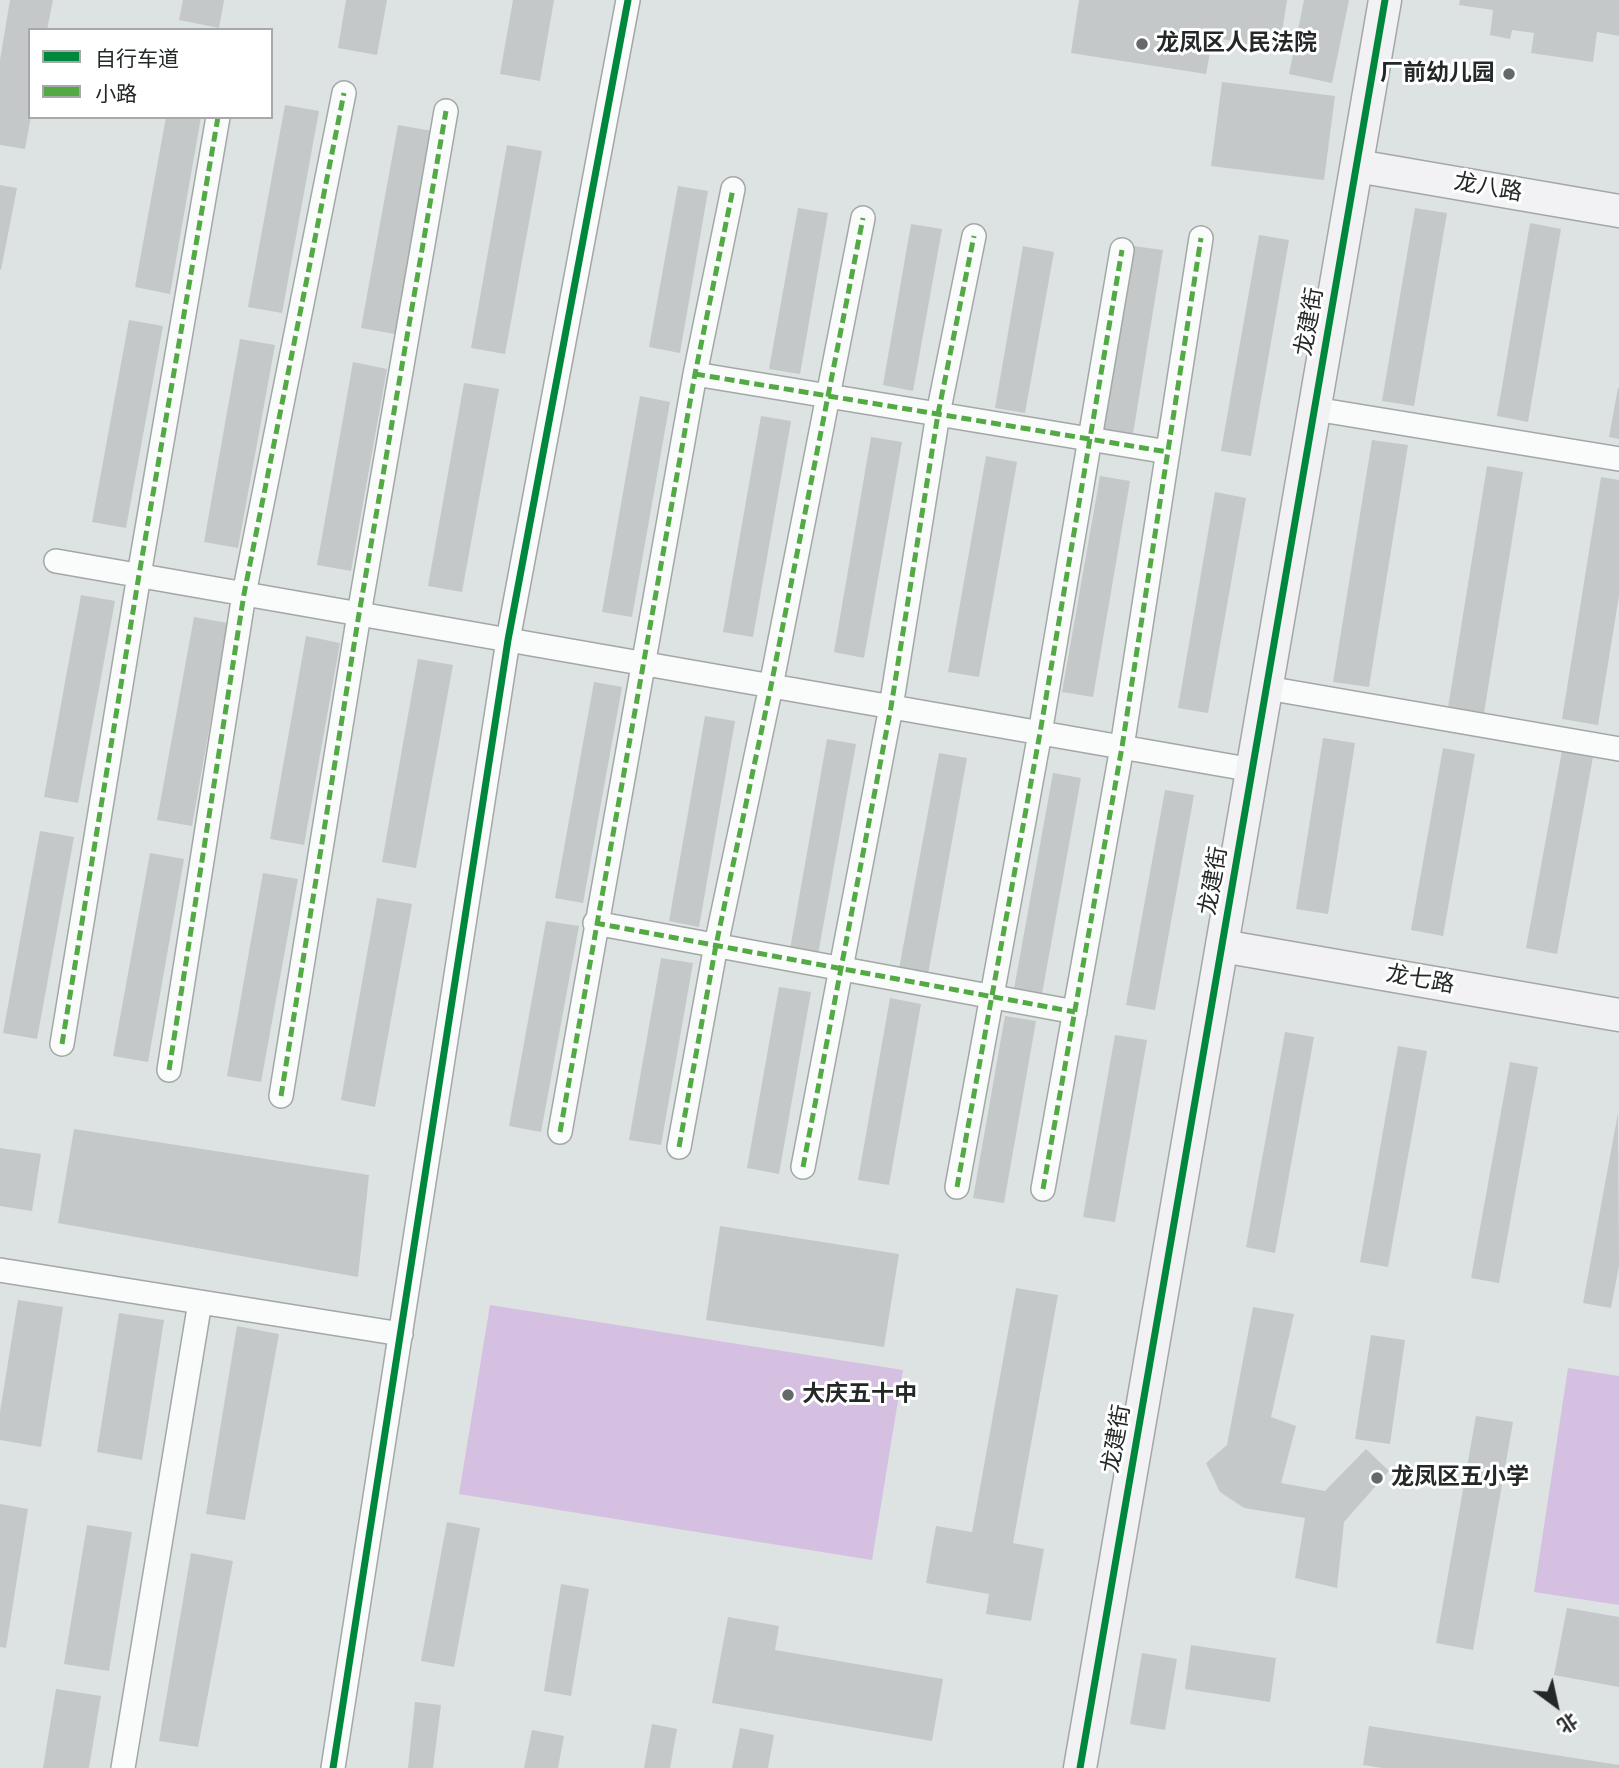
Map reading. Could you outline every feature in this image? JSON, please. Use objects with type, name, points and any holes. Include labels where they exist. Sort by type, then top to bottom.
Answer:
[{"type":"street","points":[[333,1768],[508,640],[628,0]]},
{"type":"street","name":"龙建街","points":[[1080,1768],[1385,0]]},
{"type":"street","points":[[169,1070],[244,594],[344,93]]},
{"type":"street","points":[[281,1096],[359,614],[446,111]]},
{"type":"street","points":[[62,1044],[218,119]]},
{"type":"street","name":"龙八路","points":[[1357,166],[1619,211]]},
{"type":"street","points":[[560,1132],[595,923],[645,664],[695,374],[733,189]]},
{"type":"street","points":[[679,1147],[716,945],[771,686],[863,218]]},
{"type":"street","points":[[803,1167],[891,707],[938,414],[974,236]]},
{"type":"street","points":[[1043,1189],[1122,747],[1201,238]]},
{"type":"street","points":[[957,1187],[1040,733],[1122,250]]},
{"type":"street","points":[[695,374],[1168,452]]},
{"type":"street","points":[[1315,409],[1619,459]]},
{"type":"street","points":[[56,561],[1252,770]]},
{"type":"street","points":[[1267,688],[1619,749]]},
{"type":"street","points":[[595,923],[1075,1012]]},
{"type":"street","name":"龙七路","points":[[1222,946],[1619,1015]]},
{"type":"street","points":[[0,1270],[401,1334]]},
{"type":"street","points":[[123,1768],[201,1302]]},
{"type":"shaded area","points":[[490,1305],[903,1370],[872,1560],[459,1494]]},
{"type":"shaded area","points":[[1568,1368],[1619,1376],[1619,1605],[1534,1592]]},
{"type":"building","points":[[10,0],[53,0],[47,28],[28,28],[28,119],[31,119],[25,149],[0,145],[0,60]]},
{"type":"building","points":[[183,0],[224,0],[219,28],[179,20]]},
{"type":"building","points":[[346,0],[387,0],[377,55],[338,48]]},
{"type":"building","points":[[513,0],[554,0],[540,81],[500,74]]},
{"type":"building","name":"龙凤区人民法院","points":[[1079,0],[1287,0],[1279,51],[1213,37],[1206,74],[1071,53]]},
{"type":"building","points":[[1304,0],[1349,0],[1332,83],[1289,74]]},
{"type":"building","points":[[1460,0],[1619,0],[1619,36],[1597,32],[1593,62],[1531,53],[1534,33],[1512,30],[1510,39],[1490,35],[1493,10],[1459,5]]},
{"type":"building","points":[[1222,82],[1335,96],[1324,180],[1211,166]]},
{"type":"building","points":[[285,105],[319,111],[282,313],[248,307]]},
{"type":"building","points":[[166,119],[201,119],[170,294],[135,287]]},
{"type":"building","points":[[398,125],[432,131],[395,334],[361,328]]},
{"type":"building","points":[[507,145],[542,151],[505,354],[471,348]]},
{"type":"building","points":[[0,185],[17,188],[1,270],[0,269]]},
{"type":"building","points":[[678,186],[708,191],[680,353],[649,347]]},
{"type":"building","points":[[798,208],[828,213],[800,374],[769,369]]},
{"type":"building","points":[[1415,208],[1447,213],[1414,406],[1382,401]]},
{"type":"building","points":[[1530,223],[1561,229],[1528,422],[1497,416]]},
{"type":"building","points":[[911,224],[942,229],[913,391],[883,385]]},
{"type":"building","points":[[1259,235],[1289,240],[1251,456],[1221,451]]},
{"type":"building","points":[[1023,246],[1054,252],[1025,413],[995,408]]},
{"type":"building","points":[[1133,246],[1163,250],[1133,434],[1103,429]]},
{"type":"building","points":[[129,320],[163,326],[126,528],[92,522]]},
{"type":"building","points":[[240,339],[275,345],[238,548],[204,542]]},
{"type":"building","points":[[353,362],[387,369],[351,571],[317,565]]},
{"type":"building","points":[[464,383],[499,389],[462,592],[428,586]]},
{"type":"building","points":[[1619,388],[1619,439],[1609,437]]},
{"type":"building","points":[[640,396],[670,402],[632,617],[602,612]]},
{"type":"building","points":[[761,416],[791,421],[753,637],[723,632]]},
{"type":"building","points":[[871,437],[902,442],[864,658],[834,652]]},
{"type":"building","points":[[1372,440],[1408,445],[1369,687],[1333,682]]},
{"type":"building","points":[[986,456],[1017,462],[979,677],[948,672]]},
{"type":"building","points":[[1487,466],[1523,472],[1484,713],[1448,708]]},
{"type":"building","points":[[1100,476],[1130,481],[1093,697],[1062,692]]},
{"type":"building","points":[[1601,477],[1619,480],[1619,596],[1598,725],[1562,719]]},
{"type":"building","points":[[1215,492],[1246,498],[1208,713],[1178,708]]},
{"type":"building","points":[[81,595],[115,601],[78,803],[44,797]]},
{"type":"building","points":[[194,617],[228,623],[192,826],[157,820]]},
{"type":"building","points":[[306,636],[340,643],[304,845],[270,839]]},
{"type":"building","points":[[418,659],[453,665],[416,868],[382,862]]},
{"type":"building","points":[[594,682],[622,687],[583,903],[555,898]]},
{"type":"building","points":[[705,716],[735,721],[699,927],[669,921]]},
{"type":"building","points":[[1323,738],[1355,743],[1328,914],[1296,909]]},
{"type":"building","points":[[827,739],[856,744],[817,960],[789,955]]},
{"type":"building","points":[[1443,748],[1475,754],[1443,936],[1411,930]]},
{"type":"building","points":[[1562,751],[1593,757],[1557,954],[1526,948]]},
{"type":"building","points":[[939,753],[967,758],[928,974],[899,969]]},
{"type":"building","points":[[1053,773],[1081,778],[1042,994],[1014,989]]},
{"type":"building","points":[[1165,790],[1194,795],[1155,1010],[1126,1005]]},
{"type":"building","points":[[40,831],[74,837],[37,1039],[3,1033]]},
{"type":"building","points":[[150,853],[184,859],[148,1062],[113,1056]]},
{"type":"building","points":[[263,873],[298,879],[261,1082],[227,1076]]},
{"type":"building","points":[[377,898],[412,904],[375,1107],[341,1100]]},
{"type":"building","points":[[546,921],[579,926],[541,1132],[509,1126]]},
{"type":"building","points":[[661,958],[693,963],[661,1145],[629,1140]]},
{"type":"building","points":[[779,987],[811,992],[779,1174],[747,1168]]},
{"type":"building","points":[[890,998],[921,1004],[889,1185],[858,1180]]},
{"type":"building","points":[[1005,1016],[1036,1021],[1004,1203],[973,1198]]},
{"type":"building","points":[[1285,1032],[1314,1037],[1275,1253],[1246,1247]]},
{"type":"building","points":[[1115,1035],[1147,1040],[1115,1222],[1083,1217]]},
{"type":"building","points":[[1398,1046],[1427,1051],[1388,1267],[1360,1262]]},
{"type":"building","points":[[1510,1062],[1538,1067],[1499,1283],[1471,1278]]},
{"type":"building","points":[[1618,1113],[1619,1266],[1611,1308],[1583,1303]]},
{"type":"building","points":[[74,1129],[369,1175],[358,1277],[58,1223]]},
{"type":"building","points":[[0,1148],[41,1154],[32,1211],[0,1206]]},
{"type":"building","points":[[720,1226],[899,1254],[884,1347],[706,1320]]},
{"type":"building","points":[[1016,1288],[1058,1295],[1013,1543],[1044,1549],[1031,1621],[986,1614],[989,1594],[926,1583],[936,1526],[972,1532]]},
{"type":"building","points":[[18,1300],[63,1307],[41,1447],[0,1440],[0,1412]]},
{"type":"building","points":[[1253,1307],[1294,1314],[1271,1417],[1296,1426],[1281,1483],[1325,1491],[1366,1449],[1389,1471],[1344,1522],[1337,1588],[1295,1578],[1305,1518],[1244,1508],[1220,1492],[1206,1463],[1227,1445]]},
{"type":"building","points":[[119,1313],[164,1320],[142,1460],[97,1452]]},
{"type":"building","points":[[237,1326],[279,1334],[245,1520],[206,1514]]},
{"type":"building","points":[[1371,1335],[1405,1340],[1390,1444],[1355,1439]]},
{"type":"building","points":[[1476,1416],[1513,1422],[1473,1650],[1436,1643]]},
{"type":"building","points":[[0,1504],[28,1509],[6,1648],[0,1647]]},
{"type":"building","points":[[447,1522],[480,1528],[454,1667],[421,1661]]},
{"type":"building","points":[[87,1525],[132,1532],[109,1671],[64,1664]]},
{"type":"building","points":[[191,1553],[233,1561],[198,1747],[159,1741]]},
{"type":"building","points":[[561,1584],[589,1589],[571,1696],[544,1691]]},
{"type":"building","points":[[1567,1608],[1619,1617],[1619,1687],[1554,1675]]},
{"type":"building","points":[[728,1617],[779,1626],[775,1650],[943,1679],[932,1741],[712,1703]]},
{"type":"building","points":[[1191,1645],[1276,1658],[1270,1702],[1185,1689]]},
{"type":"building","points":[[1142,1653],[1177,1659],[1165,1730],[1130,1724]]},
{"type":"building","points":[[56,1689],[101,1696],[89,1768],[43,1768]]},
{"type":"building","points":[[415,1702],[441,1705],[433,1768],[408,1768]]},
{"type":"building","points":[[652,1724],[677,1729],[670,1768],[644,1768]]},
{"type":"building","points":[[1369,1726],[1619,1765],[1619,1768],[1382,1768],[1363,1765]]},
{"type":"building","points":[[740,1728],[774,1735],[768,1768],[732,1768]]},
{"type":"building","points":[[532,1730],[564,1736],[558,1768],[524,1768]]},
{"type":"marked path","points":[[169,1070],[244,594],[344,93]]},
{"type":"marked path","points":[[281,1096],[359,614],[446,111]]},
{"type":"marked path","points":[[62,1044],[218,119]]},
{"type":"marked path","points":[[560,1132],[695,374],[733,189]]},
{"type":"marked path","points":[[679,1147],[716,945],[771,686],[863,218]]},
{"type":"marked path","points":[[803,1167],[891,707],[938,414],[974,236]]},
{"type":"marked path","points":[[1043,1189],[1122,747],[1201,238]]},
{"type":"marked path","points":[[957,1187],[1040,733],[1122,250]]},
{"type":"marked path","points":[[695,374],[1168,452]]},
{"type":"marked path","points":[[595,923],[1075,1012]]},
{"type":"cycle path","points":[[333,1768],[508,640],[628,0]]},
{"type":"cycle path","points":[[1080,1768],[1385,0]]},
{"type":"place","name":"龙凤区人民法院","points":[[1142,44]]},
{"type":"place","name":"厂前幼儿园","points":[[1509,74]]},
{"type":"place","name":"大庆五十中","points":[[788,1395]]},
{"type":"place","name":"龙凤区五小学","points":[[1377,1478]]}]
